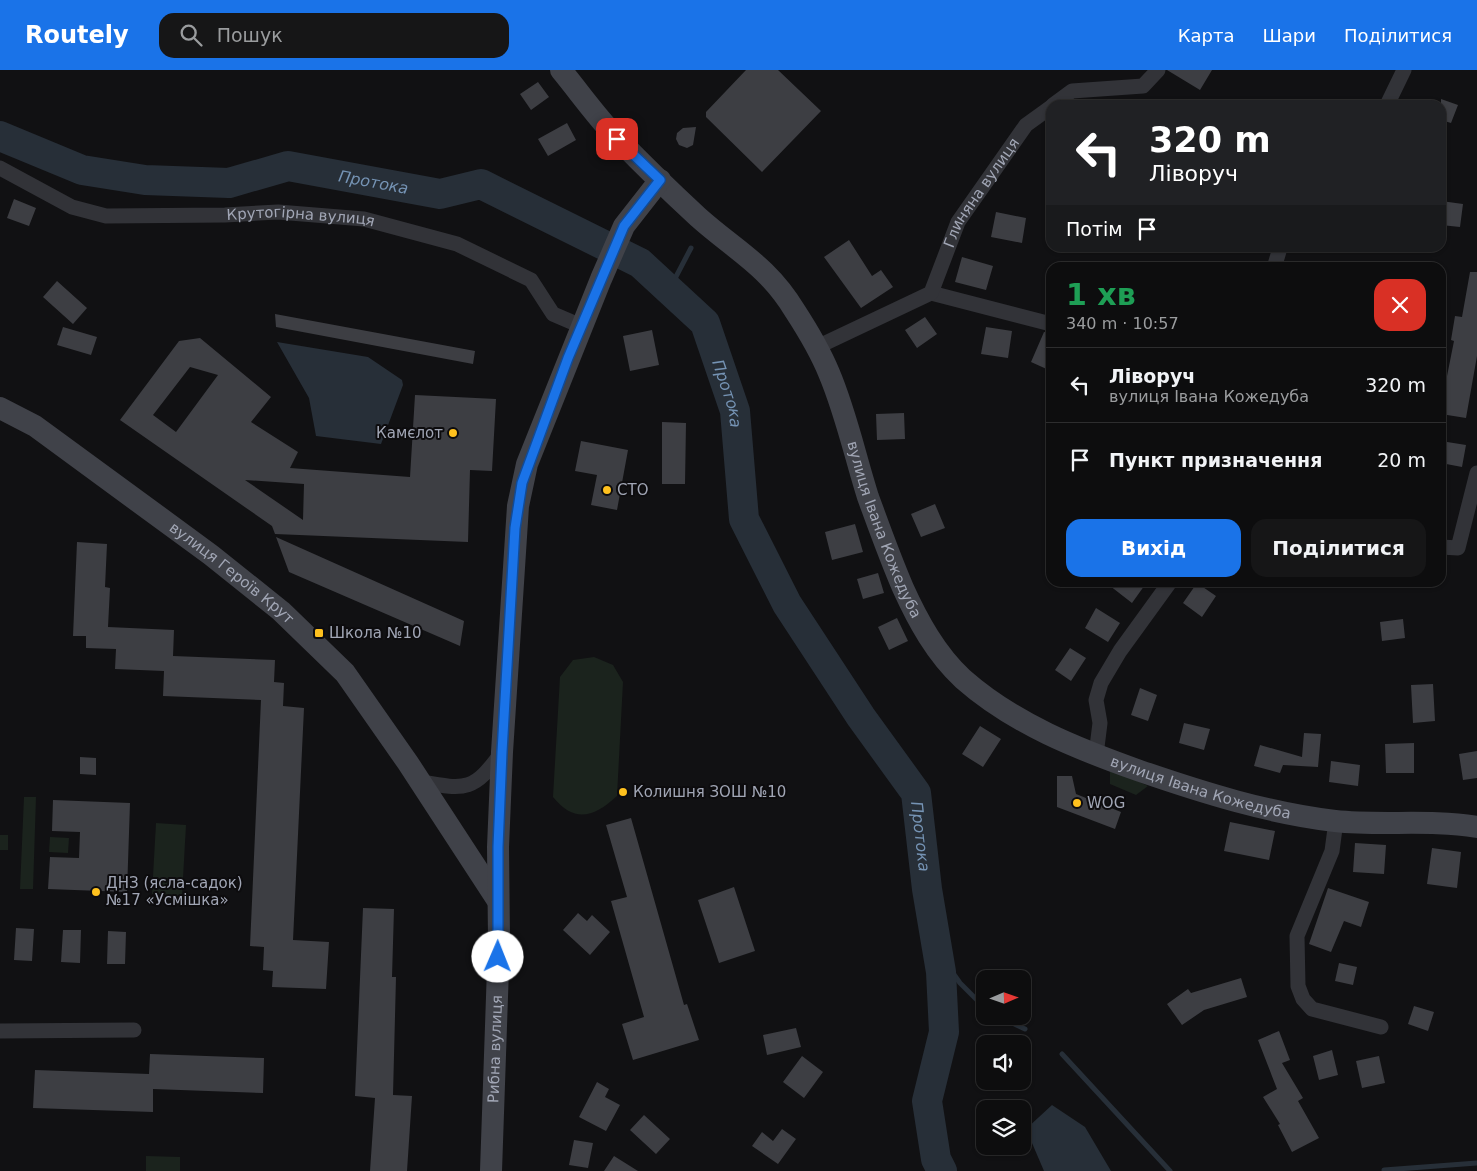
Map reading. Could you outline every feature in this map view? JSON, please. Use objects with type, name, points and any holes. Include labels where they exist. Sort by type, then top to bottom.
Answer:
[{"type":"street","name":"вулиця Івана Кожедуба","points":[[561,70],[617,139],[700,218],[758,264],[777,283],[817,347],[841,402],[868,496],[884,540],[922,626],[940,654],[968,683],[1016,718],[1096,755],[1185,787],[1234,801],[1280,812],[1336,821],[1392,825],[1452,823],[1477,827]]},
{"type":"street","name":"Глиняна вулиця","points":[[1060,100],[1072,91],[1143,86],[1158,70]]},
{"type":"street","points":[[1389,100],[1404,70]]},
{"type":"street","name":"Глиняна вулиця","points":[[931,293],[958,222],[1026,125],[1046,110]]},
{"type":"street","name":"Крутогірна вулиця","points":[[0,168],[72,207],[106,216],[226,215],[278,212],[364,219],[456,244],[531,280],[553,314],[581,326]]},
{"type":"street","name":"Рибна вулиця","points":[[492,1171],[502,752],[515,528],[520,491],[527,464],[581,326],[624,226],[660,180]]},
{"type":"street","points":[[817,347],[931,293],[1046,323]]},
{"type":"street","name":"вулиця Героїв Крут","points":[[0,408],[36,426],[211,554],[282,611],[345,673],[422,782],[498,902]]},
{"type":"street","points":[[1446,547],[1458,548],[1477,473]]},
{"type":"street","points":[[1096,755],[1100,723],[1096,700],[1101,683],[1120,650],[1166,587]]},
{"type":"street","points":[[422,782],[449,787],[467,786],[485,775],[502,752]]},
{"type":"street","points":[[1336,821],[1332,851],[1297,936],[1298,986],[1303,999],[1312,1009],[1381,1027]]},
{"type":"street","points":[[0,1030],[134,1030]]},
{"type":"shaded area","points":[[277,342],[368,357],[402,380],[403,385],[381,444],[316,436],[309,398]]},
{"type":"shaded area","points":[[594,657],[613,665],[623,682],[617,796],[600,809],[585,815],[569,811],[561,806],[553,797],[560,677],[573,660]]},
{"type":"shaded area","points":[[1110,768],[1148,786],[1136,795],[1110,784]]},
{"type":"shaded area","points":[[24,797],[36,797],[33,889],[20,889]]},
{"type":"shaded area","points":[[156,823],[186,825],[182,896],[152,894]]},
{"type":"shaded area","points":[[0,835],[8,835],[8,850],[0,850]]},
{"type":"shaded area","points":[[50,837],[69,838],[68,853],[49,852]]},
{"type":"shaded area","points":[[1052,1105],[1085,1127],[1111,1171],[1044,1171],[1031,1141],[1031,1124]]},
{"type":"shaded area","points":[[146,1156],[180,1157],[180,1171],[146,1171]]},
{"type":"building","points":[[746,70],[778,70],[821,111],[762,172],[706,117],[706,112]]},
{"type":"building","points":[[1167,70],[1212,70],[1200,90]]},
{"type":"building","points":[[538,82],[549,97],[531,110],[520,94]]},
{"type":"building","points":[[1446,101],[1458,105],[1451,123],[1446,122]]},
{"type":"building","points":[[567,123],[576,140],[548,156],[538,139]]},
{"type":"building","points":[[696,127],[693,145],[687,148],[679,145],[676,139],[677,133],[683,128]]},
{"type":"building","points":[[14,199],[36,208],[29,226],[7,218]]},
{"type":"building","points":[[1446,202],[1463,204],[1460,227],[1446,226]]},
{"type":"building","points":[[996,212],[1026,218],[1022,243],[991,237]]},
{"type":"building","points":[[849,240],[872,276],[881,270],[893,287],[861,308],[824,257]]},
{"type":"building","points":[[962,257],[993,266],[986,290],[955,282]]},
{"type":"building","points":[[1470,272],[1477,272],[1477,356],[1466,418],[1446,415],[1446,381],[1454,341],[1451,340],[1455,316],[1462,317]]},
{"type":"building","points":[[57,281],[87,308],[73,324],[43,297]]},
{"type":"building","points":[[275,314],[475,351],[473,364],[276,327]]},
{"type":"building","points":[[925,317],[937,334],[917,348],[905,330]]},
{"type":"building","points":[[63,327],[97,337],[91,355],[57,345]]},
{"type":"building","points":[[986,327],[1012,331],[1008,358],[981,354]]},
{"type":"building","points":[[652,330],[659,365],[630,371],[623,336]]},
{"type":"building","points":[[1044,332],[1046,332],[1046,369],[1031,362]]},
{"type":"building","points":[[200,338],[271,397],[251,422],[298,452],[290,468],[410,477],[415,395],[496,399],[492,471],[470,470],[468,542],[275,534],[272,526],[120,420],[179,341]],"holes":[[[190,367],[218,375],[176,432],[153,415]],[[245,480],[304,484],[303,520]]]},
{"type":"building","points":[[904,413],[905,439],[877,440],[876,414]]},
{"type":"building","points":[[662,422],[686,423],[685,484],[662,484]]},
{"type":"building","name":"СТО","points":[[581,441],[628,450],[617,510],[591,505],[597,475],[575,471]]},
{"type":"building","points":[[1446,442],[1466,445],[1462,467],[1446,464]]},
{"type":"building","points":[[935,504],[945,528],[921,537],[911,514]]},
{"type":"building","points":[[855,524],[863,552],[832,560],[825,532]]},
{"type":"building","points":[[276,537],[464,621],[460,646],[289,572]]},
{"type":"building","points":[[77,542],[107,544],[105,587],[110,588],[108,627],[174,630],[173,656],[275,660],[274,682],[284,683],[283,706],[304,708],[293,940],[329,942],[326,989],[272,987],[273,971],[263,970],[264,947],[250,946],[261,700],[163,696],[164,671],[115,669],[116,649],[86,648],[86,636],[73,636]]},
{"type":"building","points":[[878,573],[884,593],[863,599],[857,579]]},
{"type":"building","points":[[1111,587],[1143,587],[1132,603]]},
{"type":"building","points":[[1194,587],[1203,587],[1216,596],[1202,617],[1183,603]]},
{"type":"building","points":[[1096,608],[1120,623],[1108,642],[1085,628]]},
{"type":"building","points":[[897,618],[908,641],[889,650],[878,627]]},
{"type":"building","points":[[1403,619],[1405,638],[1382,641],[1380,622]]},
{"type":"building","points":[[1070,648],[1086,658],[1071,681],[1055,670]]},
{"type":"building","points":[[1433,684],[1435,721],[1413,723],[1411,685]]},
{"type":"building","points":[[1140,688],[1157,695],[1148,721],[1131,715]]},
{"type":"building","points":[[1184,723],[1210,729],[1204,750],[1179,743]]},
{"type":"building","points":[[980,726],[1001,739],[983,767],[962,754]]},
{"type":"building","points":[[1304,733],[1321,734],[1318,767],[1283,765],[1280,773],[1254,766],[1260,745],[1302,757]]},
{"type":"building","points":[[1414,743],[1414,773],[1386,773],[1385,744]]},
{"type":"building","points":[[1477,751],[1477,778],[1463,780],[1459,754]]},
{"type":"building","points":[[80,757],[96,758],[96,775],[80,774]]},
{"type":"building","points":[[1331,761],[1360,765],[1358,786],[1329,782]]},
{"type":"building","name":"WOG","points":[[1057,776],[1072,776],[1076,794],[1121,812],[1115,829],[1057,807]]},
{"type":"building","points":[[53,800],[130,803],[127,892],[48,889],[50,857],[79,858],[80,832],[52,831]]},
{"type":"building","points":[[631,818],[684,1005],[687,1004],[699,1040],[633,1060],[622,1024],[644,1017],[611,901],[627,897],[606,825]]},
{"type":"building","points":[[1230,822],[1275,831],[1269,860],[1224,851]]},
{"type":"building","points":[[1355,843],[1386,845],[1384,874],[1353,872]]},
{"type":"building","points":[[1432,848],[1461,852],[1457,888],[1427,884]]},
{"type":"building","points":[[734,887],[755,951],[719,963],[698,900]]},
{"type":"building","points":[[1328,888],[1369,902],[1361,927],[1344,921],[1331,952],[1309,944]]},
{"type":"building","points":[[363,908],[394,909],[392,977],[396,977],[393,1095],[412,1096],[407,1171],[370,1171],[375,1098],[355,1096]]},
{"type":"building","points":[[578,913],[587,921],[592,915],[610,932],[590,955],[563,930]]},
{"type":"building","points":[[16,928],[34,929],[32,961],[14,960]]},
{"type":"building","points":[[63,930],[81,930],[80,963],[61,962]]},
{"type":"building","points":[[108,931],[126,932],[125,964],[107,964]]},
{"type":"building","points":[[1339,963],[1357,967],[1353,985],[1335,981]]},
{"type":"building","points":[[1241,978],[1247,997],[1204,1010],[1182,1025],[1167,1004],[1188,989],[1191,993]]},
{"type":"building","points":[[1414,1006],[1434,1012],[1428,1031],[1408,1024]]},
{"type":"building","points":[[796,1028],[801,1047],[767,1055],[763,1035]]},
{"type":"building","points":[[1279,1031],[1290,1060],[1282,1063],[1303,1098],[1298,1101],[1319,1138],[1292,1152],[1278,1125],[1280,1124],[1263,1097],[1277,1089],[1258,1040]]},
{"type":"building","points":[[1332,1050],[1338,1075],[1319,1080],[1313,1056]]},
{"type":"building","points":[[150,1054],[264,1058],[263,1093],[153,1089],[153,1112],[33,1108],[35,1070],[149,1074]]},
{"type":"building","points":[[802,1056],[823,1072],[804,1098],[783,1082]]},
{"type":"building","points":[[1379,1056],[1385,1083],[1362,1088],[1356,1061]]},
{"type":"building","points":[[597,1082],[609,1089],[605,1097],[620,1105],[606,1131],[579,1117]]},
{"type":"building","points":[[644,1115],[670,1139],[656,1154],[630,1130]]},
{"type":"building","points":[[782,1129],[796,1139],[778,1164],[752,1146],[762,1132],[773,1141]]},
{"type":"building","points":[[574,1140],[593,1143],[588,1168],[569,1165]]},
{"type":"building","points":[[614,1156],[638,1171],[604,1171]]},
{"type":"waterway","name":"Протока","points":[[0,136],[82,170],[145,180],[229,183],[288,166],[440,194],[481,184],[640,263],[705,323],[735,411],[744,519],[787,604],[861,717],[916,793],[927,889],[941,972],[944,1032],[927,1101],[936,1159],[942,1171]]},
{"type":"waterway","points":[[669,290],[691,248]]},
{"type":"waterway","points":[[938,952],[960,983],[976,999]]},
{"type":"waterway","points":[[1017,1025],[1025,1029]]},
{"type":"waterway","points":[[1062,1054],[1170,1171]]},
{"type":"waterway","points":[[1384,1170],[1477,1163]]},
{"type":"place","name":"Камєлот","points":[[453,433]]},
{"type":"place","name":"СТО","points":[[607,490]]},
{"type":"place","name":"Школа №10","points":[[319,633]]},
{"type":"place","name":"Колишня ЗОШ №10","points":[[623,792]]},
{"type":"place","name":"WOG","points":[[1077,803]]},
{"type":"place","name":"ДНЗ (ясла-садок) №17 «Усмішка»","points":[[96,892]]},
{"type":"route","points":[[498,957],[498,847],[502,752],[515,528],[522,483],[527,464],[568,358],[624,226],[660,180],[617,139]]}]
